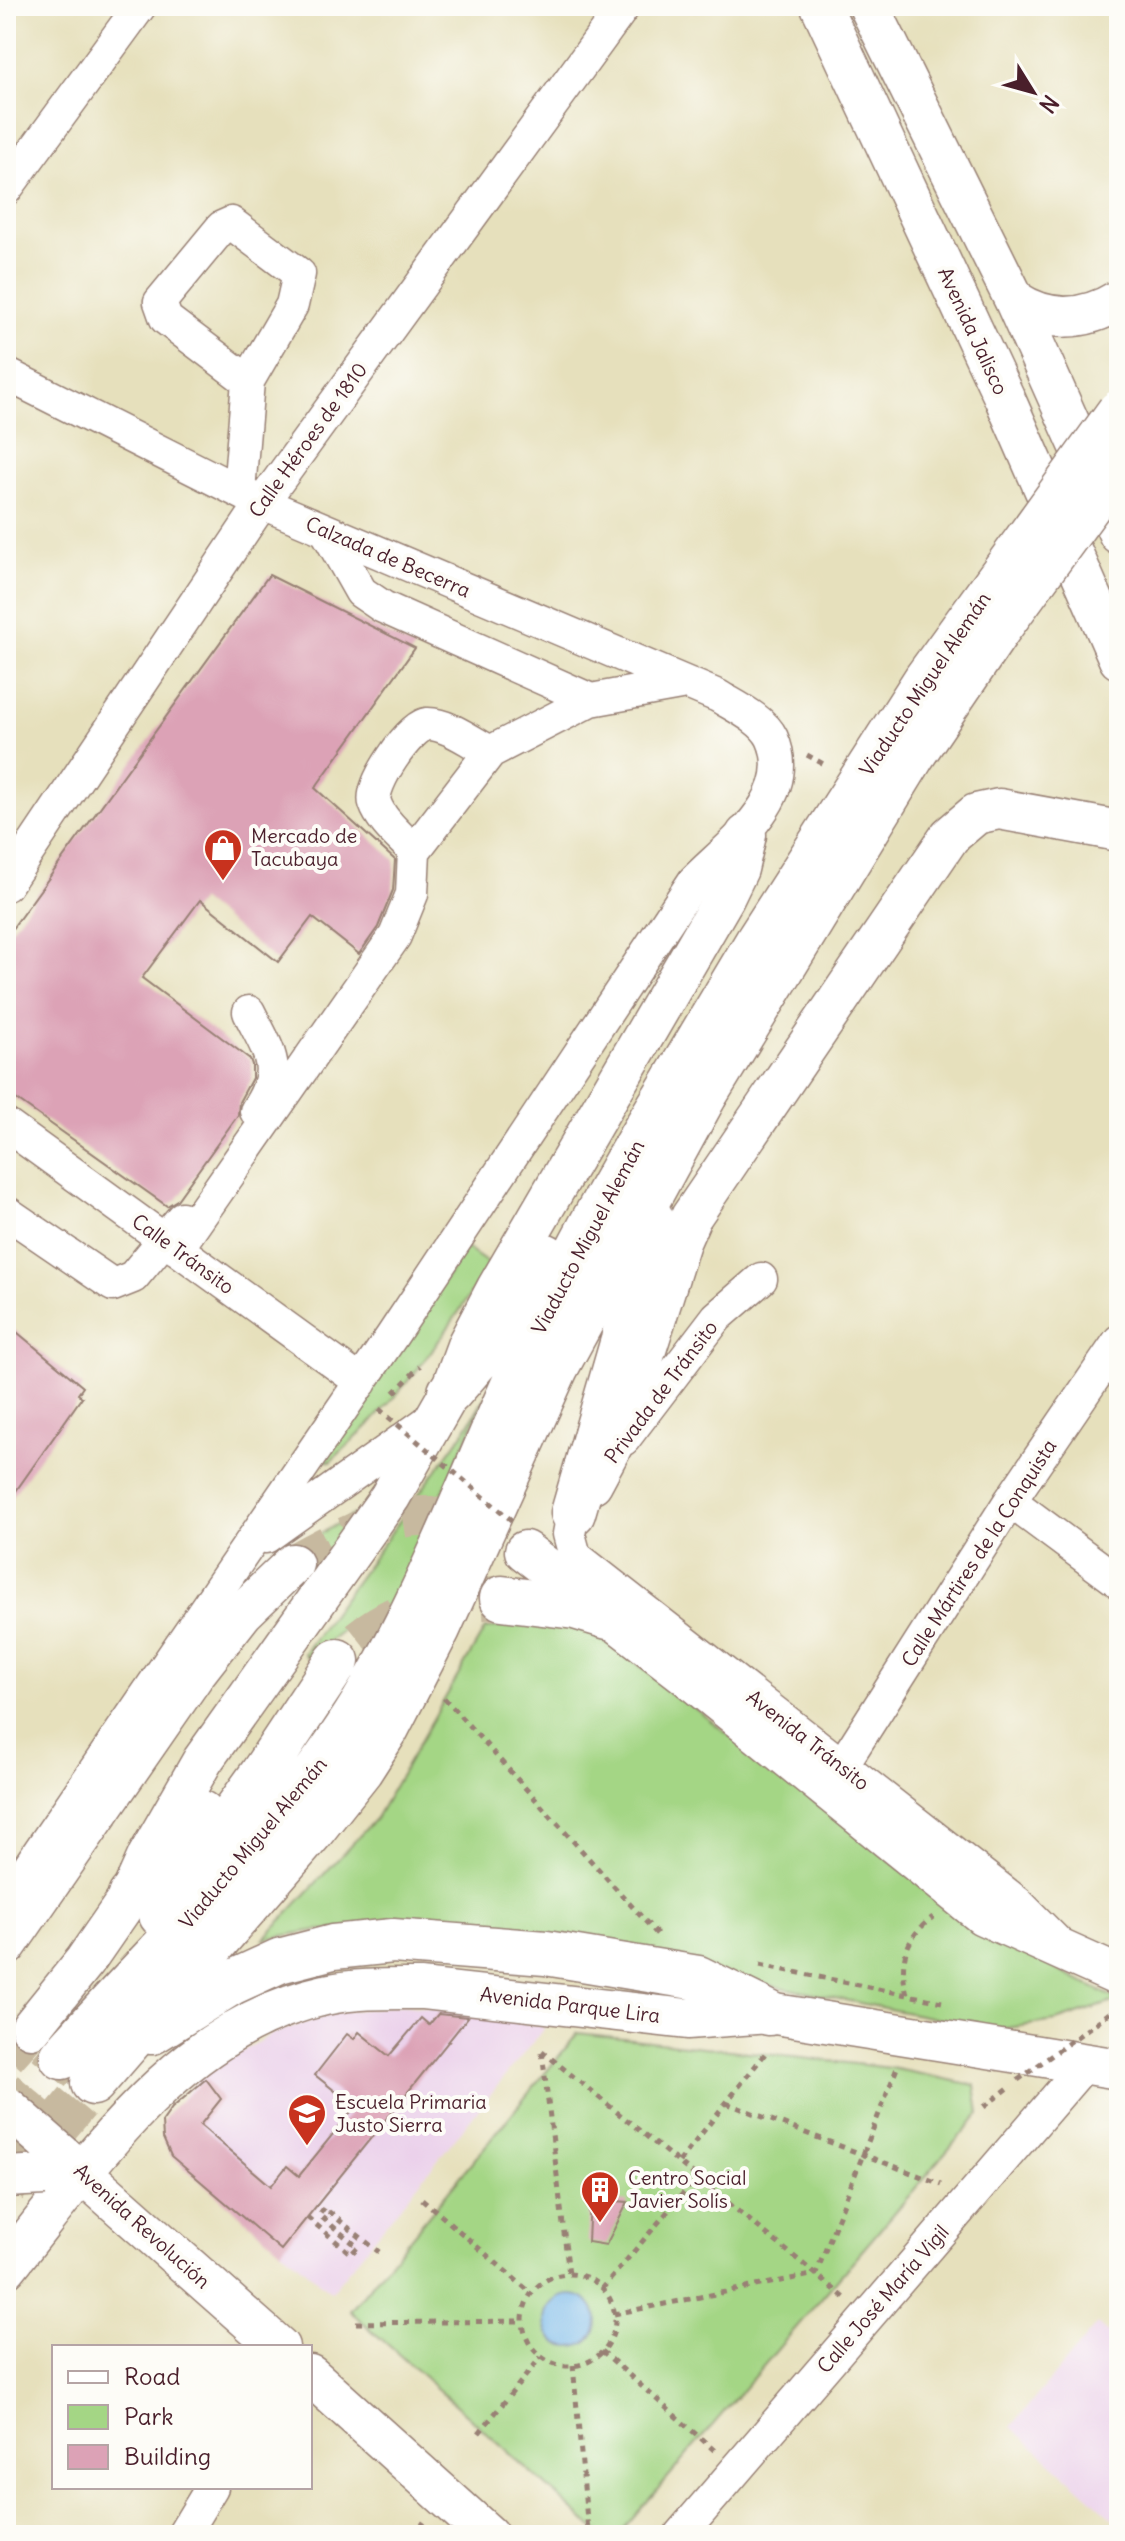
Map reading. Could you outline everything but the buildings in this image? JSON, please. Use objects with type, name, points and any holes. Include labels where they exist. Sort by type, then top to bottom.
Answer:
[{"type":"highway","name":"Viaducto Miguel Alemán","points":[[89,2057],[312,1831],[351,1782],[386,1730],[419,1670],[556,1368],[658,1180],[690,1087],[757,942],[917,692],[1119,412]]},
{"type":"highway","name":"Viaducto Miguel Alemán","points":[[89,2057],[312,1779],[358,1711],[402,1631],[533,1340],[650,1121],[690,1087],[930,730],[1119,464]]},
{"type":"highway","points":[[437,1389],[498,1336],[561,1234],[650,1121]]},
{"type":"highway","points":[[573,1513],[626,1327],[658,1180]]},
{"type":"highway","points":[[502,1598],[564,1605],[608,1617]]},
{"type":"highway","points":[[89,2057],[132,1954],[349,1651],[263,1738],[130,1896]]},
{"type":"highway","points":[[89,2057],[255,1971],[305,1953],[362,1943],[491,1946],[698,1978],[767,2033]]},
{"type":"main road","name":"Avenida Jalisco","points":[[821,6],[1004,397],[1119,659]]},
{"type":"main road","points":[[869,6],[1015,301],[1119,534]]},
{"type":"main road","points":[[1015,301],[1043,316],[1059,318],[1097,311],[1119,300]]},
{"type":"main road","points":[[573,1513],[621,1429],[676,1254],[691,1217],[950,836],[976,814],[999,809],[1119,831]]},
{"type":"main road","points":[[31,2028],[85,1961],[130,1896],[148,1856],[203,1760],[390,1497],[437,1389],[468,1343],[724,898],[738,869],[746,835]]},
{"type":"main road","points":[[520,1538],[608,1617],[686,1675],[983,1915],[1119,1976]]},
{"type":"main road","points":[[6,1946],[196,1672],[243,1612],[293,1564]]},
{"type":"main road","name":"Avenida Parque Lira","points":[[63,2168],[127,2119],[186,2064],[261,2017],[323,1996],[379,1989],[422,1989],[687,2019],[767,2033],[910,2034],[1102,2066]]},
{"type":"main road","name":"Avenida Revolución","points":[[6,2106],[63,2168],[277,2345]]},
{"type":"main road","points":[[6,2177],[63,2168]]},
{"type":"main road","points":[[6,2268],[63,2168]]},
{"type":"main road","points":[[312,2377],[488,2535]]},
{"type":"street","points":[[6,189],[140,6]]},
{"type":"street","name":"Calle Héroes de 1810","points":[[6,885],[251,497],[624,6]]},
{"type":"street","points":[[248,381],[166,319],[160,302],[222,227],[231,223],[299,274],[292,305],[248,381],[251,497]]},
{"type":"street","name":"Calzada de Becerra","points":[[6,374],[327,532],[718,696],[751,717],[771,736],[776,767],[769,799],[746,835]]},
{"type":"street","points":[[327,532],[361,592],[383,607],[591,700]]},
{"type":"street","points":[[6,1212],[113,1285],[133,1277],[171,1245],[395,936],[412,894],[414,851],[490,752],[591,700],[686,683]]},
{"type":"street","points":[[414,851],[374,800],[375,785],[412,732],[425,724],[439,726],[490,752]]},
{"type":"street","points":[[6,1900],[361,1382],[694,881],[746,835]]},
{"type":"street","points":[[171,1245],[267,1095],[274,1078],[273,1061],[249,1012]]},
{"type":"street","name":"Calle Tránsito","points":[[6,1125],[361,1382]]},
{"type":"street","name":"Privada de Tránsito","points":[[598,1474],[717,1317],[761,1279]]},
{"type":"street","name":"Calle Mártires de la Conquista","points":[[841,1767],[1010,1501],[1119,1341]]},
{"type":"street","points":[[245,1552],[437,1389]]},
{"type":"street","points":[[1010,1501],[1119,1582]]},
{"type":"street","name":"Avenida Tránsito","points":[[573,1513],[569,1534],[575,1556],[1018,1903],[1072,1957]]},
{"type":"street","name":"Calle José María Vigil","points":[[680,2535],[972,2196],[1102,2066]]},
{"type":"street","points":[[183,2535],[211,2489]]},
{"type":"path","points":[[437,1389],[379,1409],[520,1538]]},
{"type":"path","points":[[419,1670],[667,1945]]},
{"type":"path","points":[[907,1994],[902,1976],[903,1957],[913,1933],[932,1917],[955,1908],[983,1915]]},
{"type":"path","points":[[756,1964],[956,2005]]},
{"type":"path","points":[[987,2104],[1119,2006]]},
{"type":"path","points":[[679,2162],[726,2103],[767,2033]]},
{"type":"path","points":[[816,2274],[910,2034]]},
{"type":"path","points":[[569,2274],[542,2051],[867,2317]]},
{"type":"path","points":[[726,2103],[972,2196]]},
{"type":"path","points":[[602,2289],[697,2177]]},
{"type":"path","points":[[422,2199],[531,2293]]},
{"type":"path","points":[[307,2217],[351,2254],[358,2247],[319,2215],[324,2208],[379,2252]]},
{"type":"path","points":[[569,2274],[594,2281],[602,2289],[614,2314],[610,2340],[602,2351],[573,2365],[541,2357],[532,2347],[522,2321],[531,2293],[542,2282],[569,2274]]},
{"type":"path","points":[[614,2314],[816,2274]]},
{"type":"path","points":[[356,2323],[522,2321]]},
{"type":"path","points":[[602,2351],[736,2470]]},
{"type":"path","points":[[479,2433],[541,2357]]},
{"type":"path","points":[[573,2365],[588,2531]]},
{"type":"shaded area","name":"Escuela Primaria Justo Sierra","points":[[401,2005],[472,2013],[545,2027],[331,2292],[171,2156],[163,2138],[162,2122],[202,2075],[272,2034],[335,2013]]},
{"type":"shaded area","points":[[1097,2324],[1119,2343],[1119,2523],[1011,2427]]},
{"type":"green space","points":[[466,1248],[489,1264],[454,1318],[417,1369],[376,1417],[330,1462],[324,1459]]},
{"type":"green space","points":[[486,1395],[371,1654],[353,1622],[307,1658],[304,1653],[466,1429]]},
{"type":"green space","points":[[354,1514],[308,1577],[292,1551]]},
{"type":"green space","points":[[537,1621],[599,1634],[988,1936],[1119,2000],[1056,2021],[994,2030],[486,1928],[317,1930],[264,1939],[376,1818],[485,1629]]},
{"type":"green space","points":[[578,2033],[891,2068],[975,2085],[979,2114],[622,2531],[601,2535],[350,2311]]},
{"type":"water","points":[[571,2295],[589,2303],[597,2321],[589,2339],[571,2347],[553,2339],[545,2321],[553,2303]]},
{"type":"tunnel","points":[[293,1564],[355,1533],[408,1517],[434,1516],[461,1522],[525,1551]]},
{"type":"tunnel","points":[[360,1641],[393,1620],[427,1606],[502,1598]]},
{"type":"tunnel","points":[[6,2056],[31,2028]]},
{"type":"tunnel","points":[[6,2123],[62,2057]]},
{"type":"tunnel","points":[[6,2186],[93,2083]]},
{"type":"place","name":"Mercado de Tacubaya","points":[[223,882]]},
{"type":"place","name":"Escuela Primaria Justo Sierra","points":[[307,2147]]},
{"type":"place","name":"Centro Social Javier Solís","points":[[600,2224]]}]
